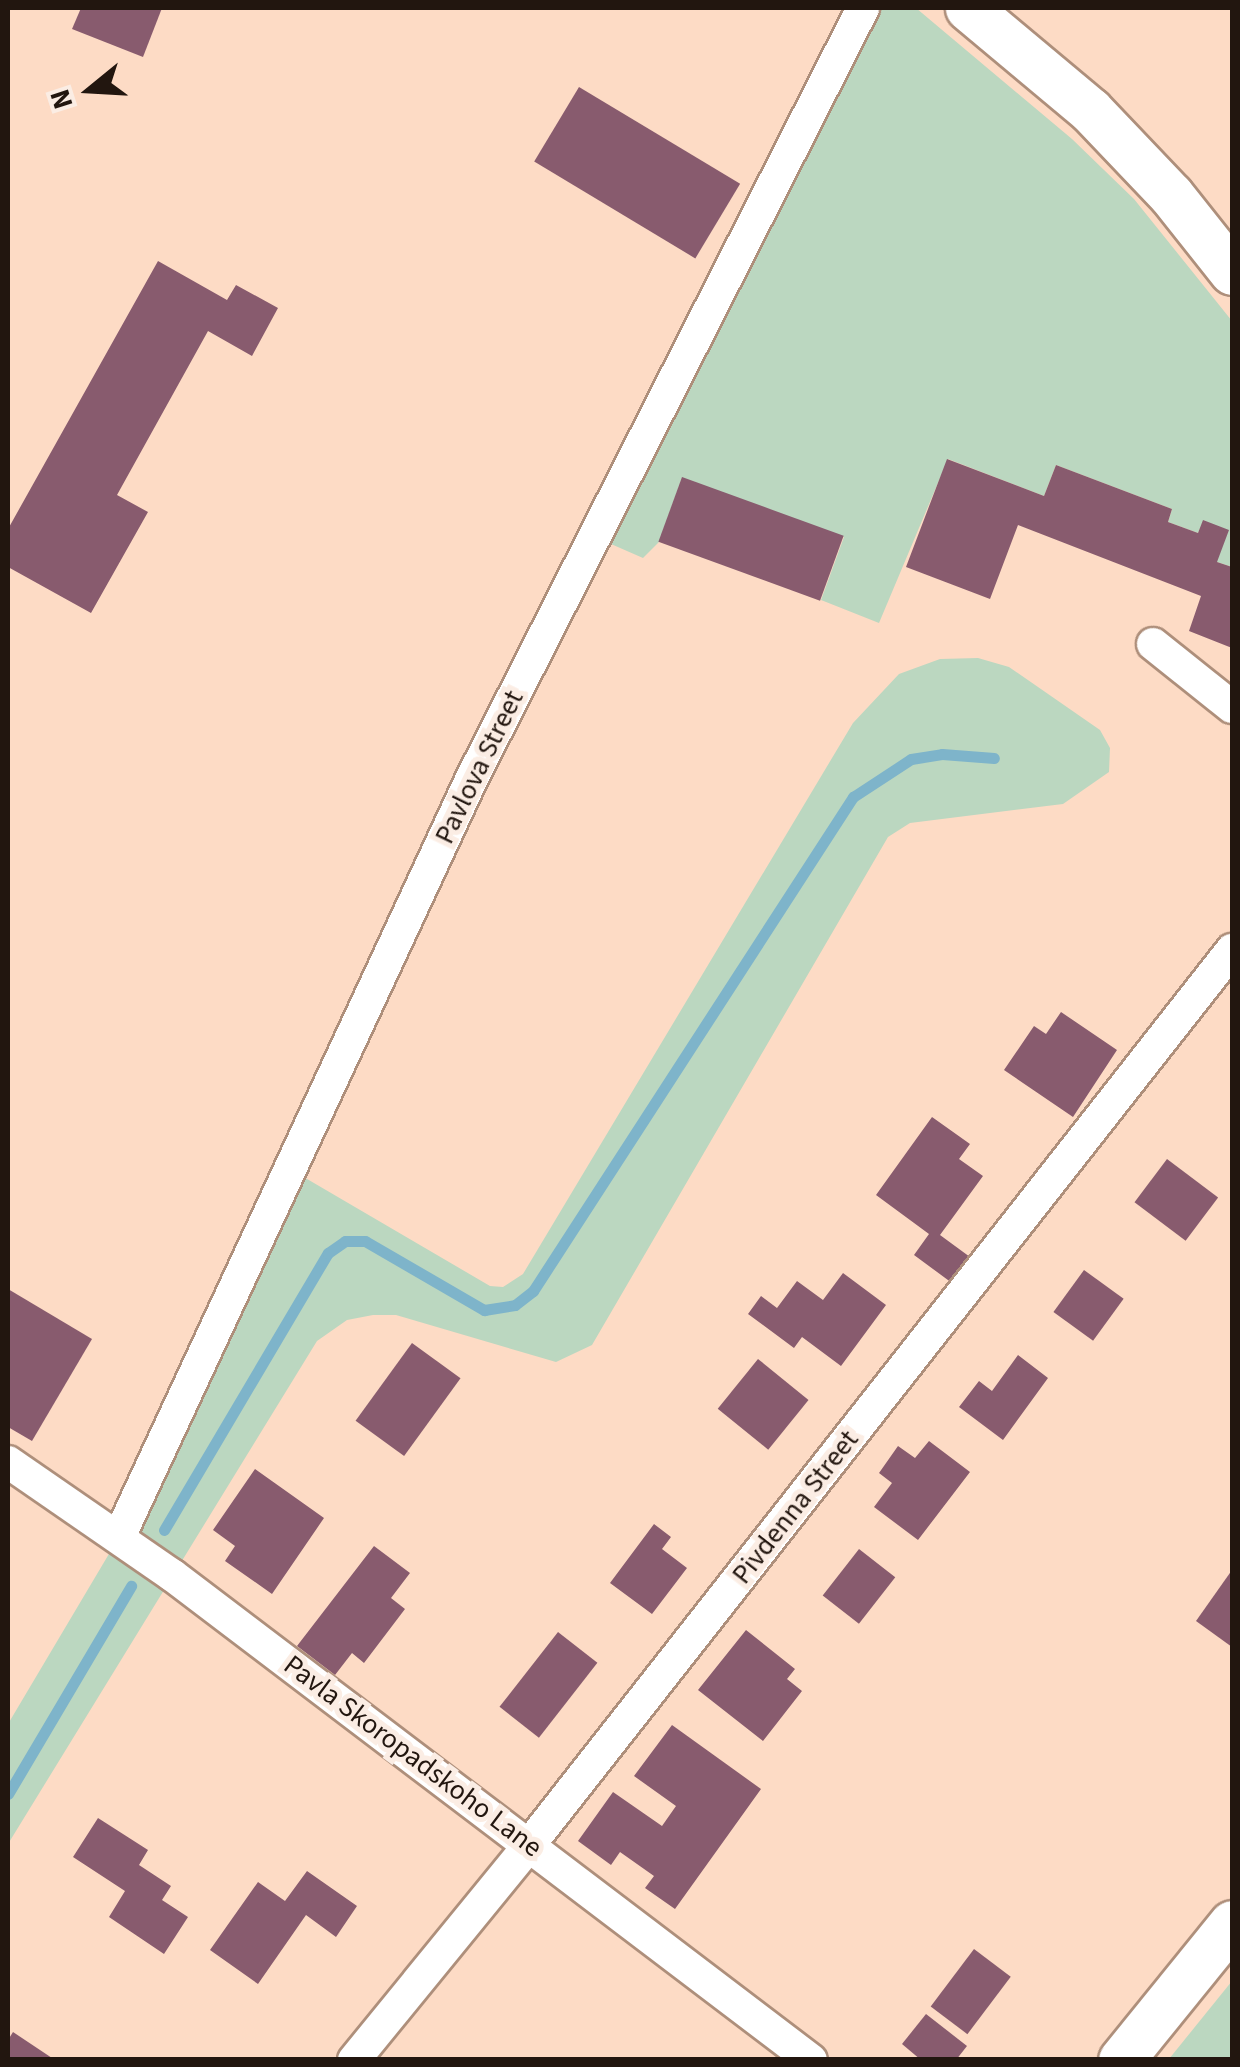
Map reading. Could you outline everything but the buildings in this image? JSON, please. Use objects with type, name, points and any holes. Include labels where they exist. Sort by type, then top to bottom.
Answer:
[{"type":"street","name":"Pavlova Street","points":[[119,1538],[470,780],[863,8]]},
{"type":"street","points":[[968,8],[1090,110],[1171,195],[1232,272]]},
{"type":"street","points":[[1154,644],[1232,707]]},
{"type":"street","name":"Pivdenna Street","points":[[354,2060],[530,1844],[1232,950]]},
{"type":"street","name":"Pavla Skoropadskoho Lane","points":[[8,1462],[119,1538],[530,1844],[811,2060]]},
{"type":"street","points":[[1121,2060],[1232,1923]]},
{"type":"green space","points":[[863,8],[916,8],[1072,139],[1134,199],[1232,321],[1232,567],[1217,562],[1204,520],[1198,533],[1168,522],[1172,509],[1056,465],[1044,496],[948,459],[879,623],[821,600],[844,537],[682,478],[659,542],[643,558],[595,537]]},
{"type":"green space","points":[[978,658],[1009,667],[1100,730],[1110,748],[1109,772],[1063,804],[910,823],[888,837],[592,1345],[556,1362],[396,1315],[347,1320],[317,1341],[8,1844],[8,1724],[119,1537],[290,1169],[490,1286],[503,1287],[523,1274],[853,723],[899,674],[940,659]]},
{"type":"green space","points":[[1232,1981],[1232,2059],[1169,2059]]},
{"type":"waterway","points":[[164,1530],[328,1253],[345,1241],[365,1241],[484,1310],[515,1305],[533,1291],[853,797],[911,759],[942,754],[994,758]]},
{"type":"waterway","points":[[8,1794],[131,1586]]}]
